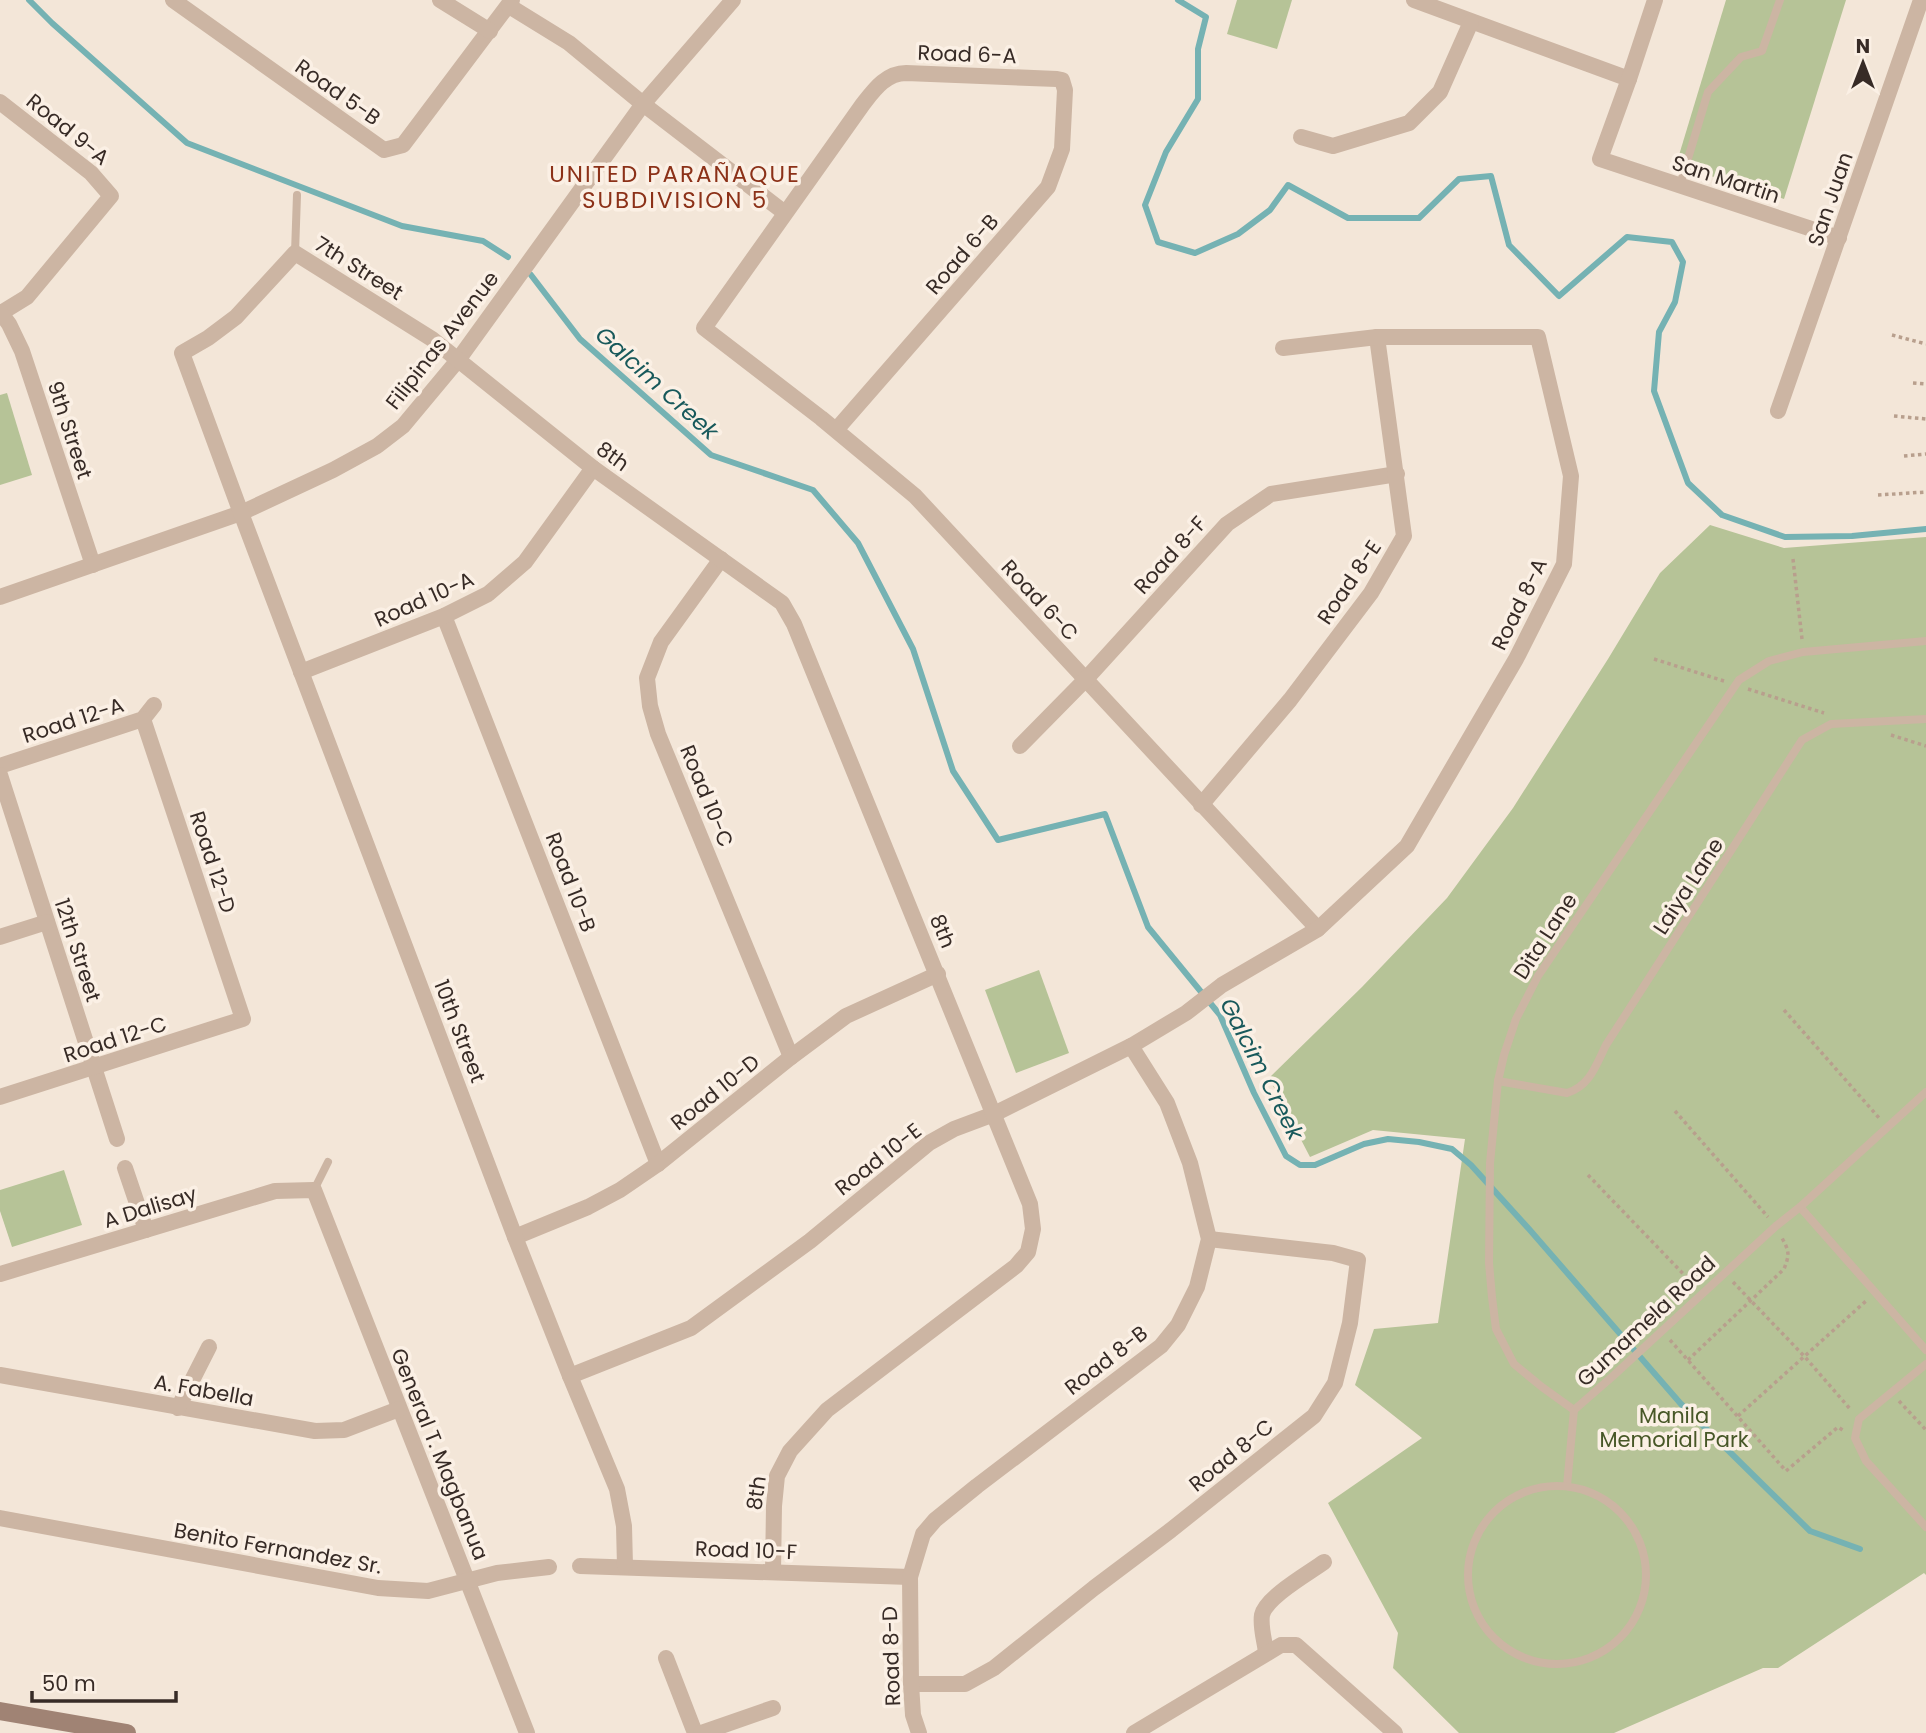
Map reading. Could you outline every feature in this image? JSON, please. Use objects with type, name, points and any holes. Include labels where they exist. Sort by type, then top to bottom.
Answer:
[{"type":"street","name":"Road 5-B","points":[[173,0],[384,150],[403,145],[510,3]]},
{"type":"street","points":[[440,0],[490,31]]},
{"type":"street","name":"Filipinas Avenue","points":[[0,597],[241,513],[333,470],[377,446],[403,426],[458,360],[643,104],[733,0]]},
{"type":"street","points":[[1414,0],[1439,4],[1471,22],[1629,79],[1655,0]]},
{"type":"street","name":"San Juan","points":[[1778,411],[1921,0]]},
{"type":"street","points":[[510,3],[569,43],[643,104],[785,213]]},
{"type":"street","points":[[1301,137],[1334,146],[1409,122],[1440,92],[1471,22]]},
{"type":"street","name":"Road 6-A","points":[[704,328],[863,104],[894,74],[1062,80]]},
{"type":"street","name":"San Martin","points":[[1629,79],[1600,159],[1839,238]]},
{"type":"street","name":"Road 6-B","points":[[836,430],[1048,187],[1062,149],[1065,90],[1062,80]]},
{"type":"street","name":"Road 9-A","points":[[0,102],[91,173],[111,195],[27,297],[0,312]]},
{"type":"street","name":"7th Street","points":[[241,513],[182,353],[236,317],[295,253],[432,339],[458,360]]},
{"type":"street","name":"9th Street","points":[[0,312],[22,351],[93,565]]},
{"type":"street","name":"Road 6-C","points":[[704,328],[836,430],[915,496],[1318,929]]},
{"type":"street","name":"Road 8-A","points":[[1222,985],[1318,929],[1407,846],[1516,659],[1564,564],[1571,476],[1538,337],[1377,337],[1283,348]]},
{"type":"street","name":"Road 8-E","points":[[1201,805],[1290,700],[1371,593],[1404,536],[1377,337]]},
{"type":"street","name":"8th","points":[[458,360],[593,468],[782,603],[794,624],[1030,1203],[1033,1229],[1028,1252],[1016,1266],[827,1410],[790,1451],[777,1476],[773,1572]]},
{"type":"street","name":"Road 10-A","points":[[301,672],[444,616],[488,594],[525,562],[593,468]]},
{"type":"street","name":"Road 8-F","points":[[1020,746],[1085,680],[1227,524],[1271,494],[1397,474]]},
{"type":"street","name":"10th Street","points":[[241,513],[515,1237],[617,1489],[624,1526],[625,1566]]},
{"type":"street","name":"Road 10-C","points":[[721,559],[662,642],[648,678],[650,706],[658,734],[791,1057]]},
{"type":"street","name":"Road 10-B","points":[[444,616],[658,1164]]},
{"type":"street","name":"Road 12-A","points":[[0,766],[143,719],[153,705]]},
{"type":"street","name":"Road 12-D","points":[[143,719],[243,1019]]},
{"type":"street","name":"12th Street","points":[[0,775],[117,1139]]},
{"type":"street","points":[[0,937],[47,922]]},
{"type":"street","name":"Road 10-D","points":[[515,1237],[589,1207],[620,1191],[846,1016],[938,974]]},
{"type":"street","name":"Road 10-E","points":[[569,1376],[691,1328],[810,1241],[929,1143],[1131,1046],[1186,1013],[1222,985]]},
{"type":"street","name":"Road 12-C","points":[[0,1097],[243,1019]]},
{"type":"street","name":"Road 8-B","points":[[910,1577],[923,1534],[935,1520],[1161,1346],[1178,1325],[1197,1287],[1209,1239],[1190,1163],[1167,1103],[1131,1046]]},
{"type":"street","points":[[125,1168],[146,1230]]},
{"type":"street","name":"A Dalisay","points":[[0,1274],[275,1191],[314,1190]]},
{"type":"street","name":"General T. Magbanua","points":[[314,1190],[527,1733]]},
{"type":"street","name":"Road 8-C","points":[[911,1684],[965,1684],[993,1668],[1314,1416],[1335,1383],[1350,1323],[1358,1260],[1333,1253],[1209,1239]]},
{"type":"street","points":[[178,1408],[209,1347]]},
{"type":"street","name":"A. Fabella","points":[[0,1375],[315,1431],[344,1430],[399,1409]]},
{"type":"street","name":"Benito Fernandez Sr.","points":[[0,1518],[377,1588],[428,1591],[497,1573],[549,1567]]},
{"type":"street","points":[[1273,1649],[1262,1619],[1264,1610],[1277,1596],[1324,1562]]},
{"type":"street","name":"Road 10-F","points":[[580,1566],[910,1577]]},
{"type":"street","name":"Road 8-D","points":[[910,1577],[911,1684],[913,1715],[919,1733]]},
{"type":"street","points":[[1138,1732],[1273,1649],[1296,1645],[1395,1733]]},
{"type":"street","points":[[666,1658],[695,1733]]},
{"type":"street","points":[[701,1733],[773,1708]]},
{"type":"street","points":[[0,1711],[127,1733]]},
{"type":"lane","points":[[1680,185],[1708,92],[1741,57],[1762,51],[1780,0]]},
{"type":"lane","points":[[295,253],[297,195]]},
{"type":"lane","name":"Dita Lane","points":[[1574,1410],[1514,1364],[1496,1329],[1489,1263],[1490,1163],[1498,1081],[1516,1019],[1538,976],[1738,680],[1769,661],[1803,652],[1926,641]]},
{"type":"lane","name":"Laiya Lane","points":[[1498,1081],[1567,1093],[1578,1090],[1588,1080],[1606,1045],[1802,740],[1831,724],[1926,719]]},
{"type":"lane","name":"Gumamela Road","points":[[1567,1486],[1574,1410],[1926,1093]]},
{"type":"lane","points":[[314,1190],[328,1162]]},
{"type":"lane","points":[[1800,1207],[1926,1350]]},
{"type":"lane","points":[[1926,1364],[1859,1419],[1855,1438],[1867,1461],[1926,1527]]},
{"type":"lane","points":[[1567,1486],[1598,1496],[1624,1516],[1641,1544],[1647,1576],[1640,1608],[1633,1623],[1617,1642],[1597,1656],[1565,1664],[1548,1664],[1517,1655],[1491,1635],[1474,1607],[1469,1591],[1469,1558],[1482,1528],[1504,1504],[1534,1490],[1567,1486]]},
{"type":"path","points":[[1892,335],[1926,344]]},
{"type":"path","points":[[1913,383],[1926,384]]},
{"type":"path","points":[[1894,416],[1926,419]]},
{"type":"path","points":[[1904,456],[1926,454]]},
{"type":"path","points":[[1878,495],[1926,492]]},
{"type":"path","points":[[1794,559],[1803,652]]},
{"type":"path","points":[[1654,659],[1732,684]]},
{"type":"path","points":[[1745,688],[1835,717]]},
{"type":"path","points":[[1887,733],[1926,746]]},
{"type":"path","points":[[1784,1010],[1888,1128]]},
{"type":"path","points":[[1675,1111],[1776,1226],[1789,1256],[1784,1269],[1688,1360]]},
{"type":"path","points":[[1588,1175],[1702,1293]]},
{"type":"path","points":[[1724,1273],[1805,1357],[1859,1419]]},
{"type":"path","points":[[1738,1416],[1875,1292]]},
{"type":"path","points":[[1662,1331],[1786,1471],[1838,1427],[1855,1438]]},
{"type":"path","points":[[1892,1393],[1926,1430]]},
{"type":"green space","points":[[1237,0],[1292,0],[1277,49],[1227,34]]},
{"type":"green space","points":[[1726,0],[1846,0],[1784,199],[1676,165]]},
{"type":"green space","points":[[7,393],[32,475],[0,485],[0,395]]},
{"type":"green space","name":"Manila Memorial Park","points":[[1710,525],[1784,548],[1926,537],[1926,1575],[1924,1573],[1778,1668],[1763,1668],[1614,1733],[1459,1733],[1393,1668],[1398,1633],[1328,1503],[1422,1438],[1355,1385],[1374,1329],[1438,1323],[1465,1139],[1373,1130],[1310,1157],[1269,1078],[1362,987],[1447,898],[1513,808],[1660,573]]},
{"type":"green space","points":[[1039,970],[1069,1053],[1016,1073],[985,990]]},
{"type":"green space","points":[[64,1170],[82,1225],[12,1247],[0,1211],[0,1190]]},
{"type":"waterway","name":"Galcim Creek","points":[[29,0],[187,143],[402,226],[483,241],[508,257]]},
{"type":"waterway","name":"Galcim Creek","points":[[1178,0],[1206,17],[1198,49],[1198,99],[1166,152],[1145,205],[1158,242],[1195,253],[1238,234],[1270,210],[1288,185],[1348,218],[1419,218],[1459,179],[1491,176],[1509,245],[1559,296],[1627,237],[1672,242],[1683,262],[1675,302],[1659,332],[1654,391],[1688,483],[1722,515],[1785,537],[1852,536],[1926,529]]},
{"type":"waterway","name":"Galcim Creek","points":[[531,275],[580,339],[711,455],[813,490],[858,543],[913,649],[953,771],[998,840],[1105,814],[1148,927],[1220,1015],[1254,1093],[1286,1156],[1300,1165],[1315,1165],[1364,1144],[1388,1139],[1452,1149],[1471,1165],[1529,1229],[1681,1404],[1810,1531],[1860,1549]]},
{"type":"district","name":"UNITED PARAÑAQUE SUBDIVISION 5","points":[[675,187]]}]
